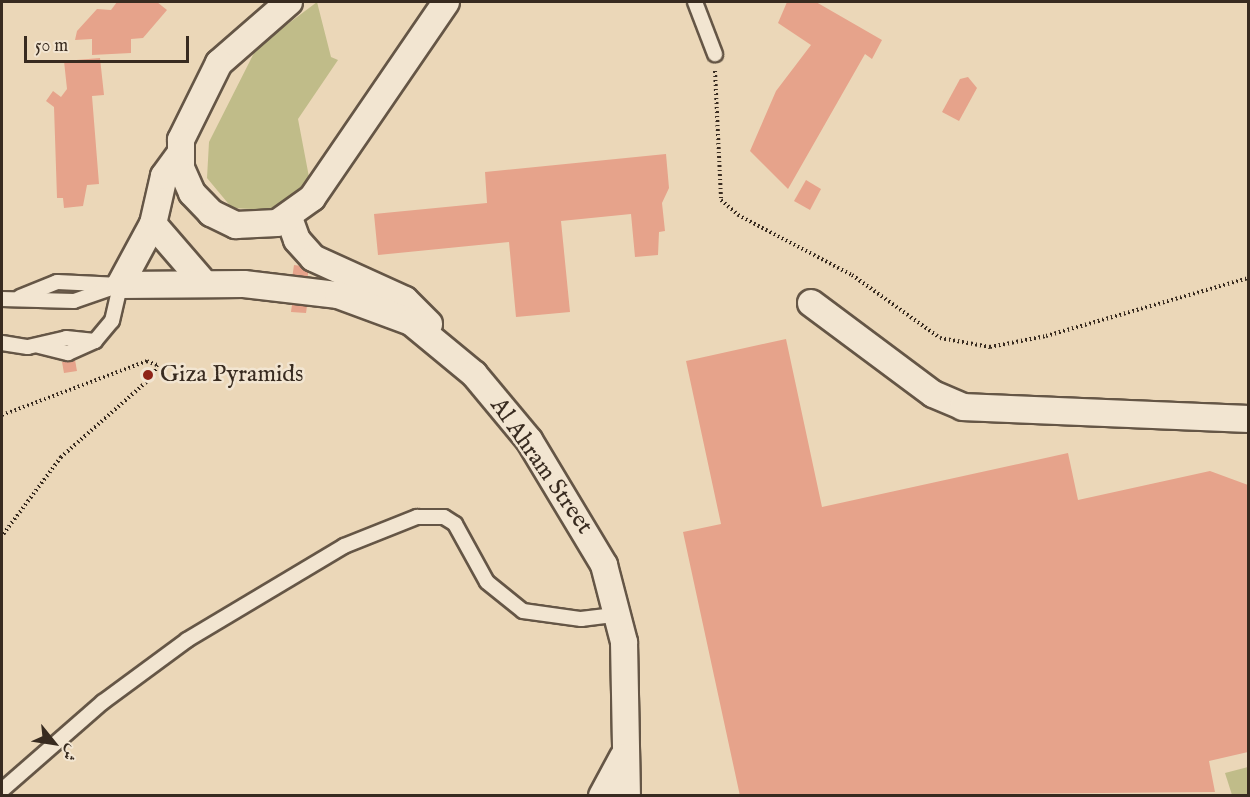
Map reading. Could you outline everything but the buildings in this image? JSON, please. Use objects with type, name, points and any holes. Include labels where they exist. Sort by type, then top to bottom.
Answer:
[{"type":"street","points":[[120,285],[153,224],[159,188],[180,154],[194,104],[219,63],[289,2]]},
{"type":"street","points":[[180,154],[185,181],[211,213],[249,227],[289,218],[312,198],[446,2]]},
{"type":"street","points":[[289,218],[307,254],[415,306],[433,335]]},
{"type":"street","points":[[153,224],[203,282]]},
{"type":"street","name":"Al Ahram Street","points":[[120,285],[203,282],[338,295],[433,335],[529,440],[594,542],[619,614],[626,671],[622,757],[627,795]]},
{"type":"street","points":[[811,303],[933,394],[963,407],[1248,419]]},
{"type":"street","name":"Al Ahram Street","points":[[602,795],[622,757]]},
{"type":"lane","points":[[696,2],[715,54]]},
{"type":"lane","points":[[20,297],[57,282],[120,285]]},
{"type":"lane","points":[[2,299],[20,297],[74,301],[120,285]]},
{"type":"lane","points":[[2,343],[39,346],[66,338],[95,341],[112,321],[120,285]]},
{"type":"lane","points":[[2,790],[103,702],[204,628],[344,546],[417,517],[430,514],[455,524],[487,582],[523,611],[581,619],[619,614]]},
{"type":"path","points":[[715,54],[721,200],[738,215],[852,275],[940,338],[990,347],[1248,278]]},
{"type":"path","points":[[2,415],[147,361],[157,365],[156,373],[61,457],[2,536]]},
{"type":"shaded area","points":[[317,2],[331,57],[338,60],[298,119],[309,177],[295,195],[271,210],[232,208],[207,178],[209,142],[257,47]]},
{"type":"shaded area","points":[[1248,767],[1248,795],[1232,795],[1225,773]]},
{"type":"place","name":"Giza Pyramids","points":[[148,375]]}]
